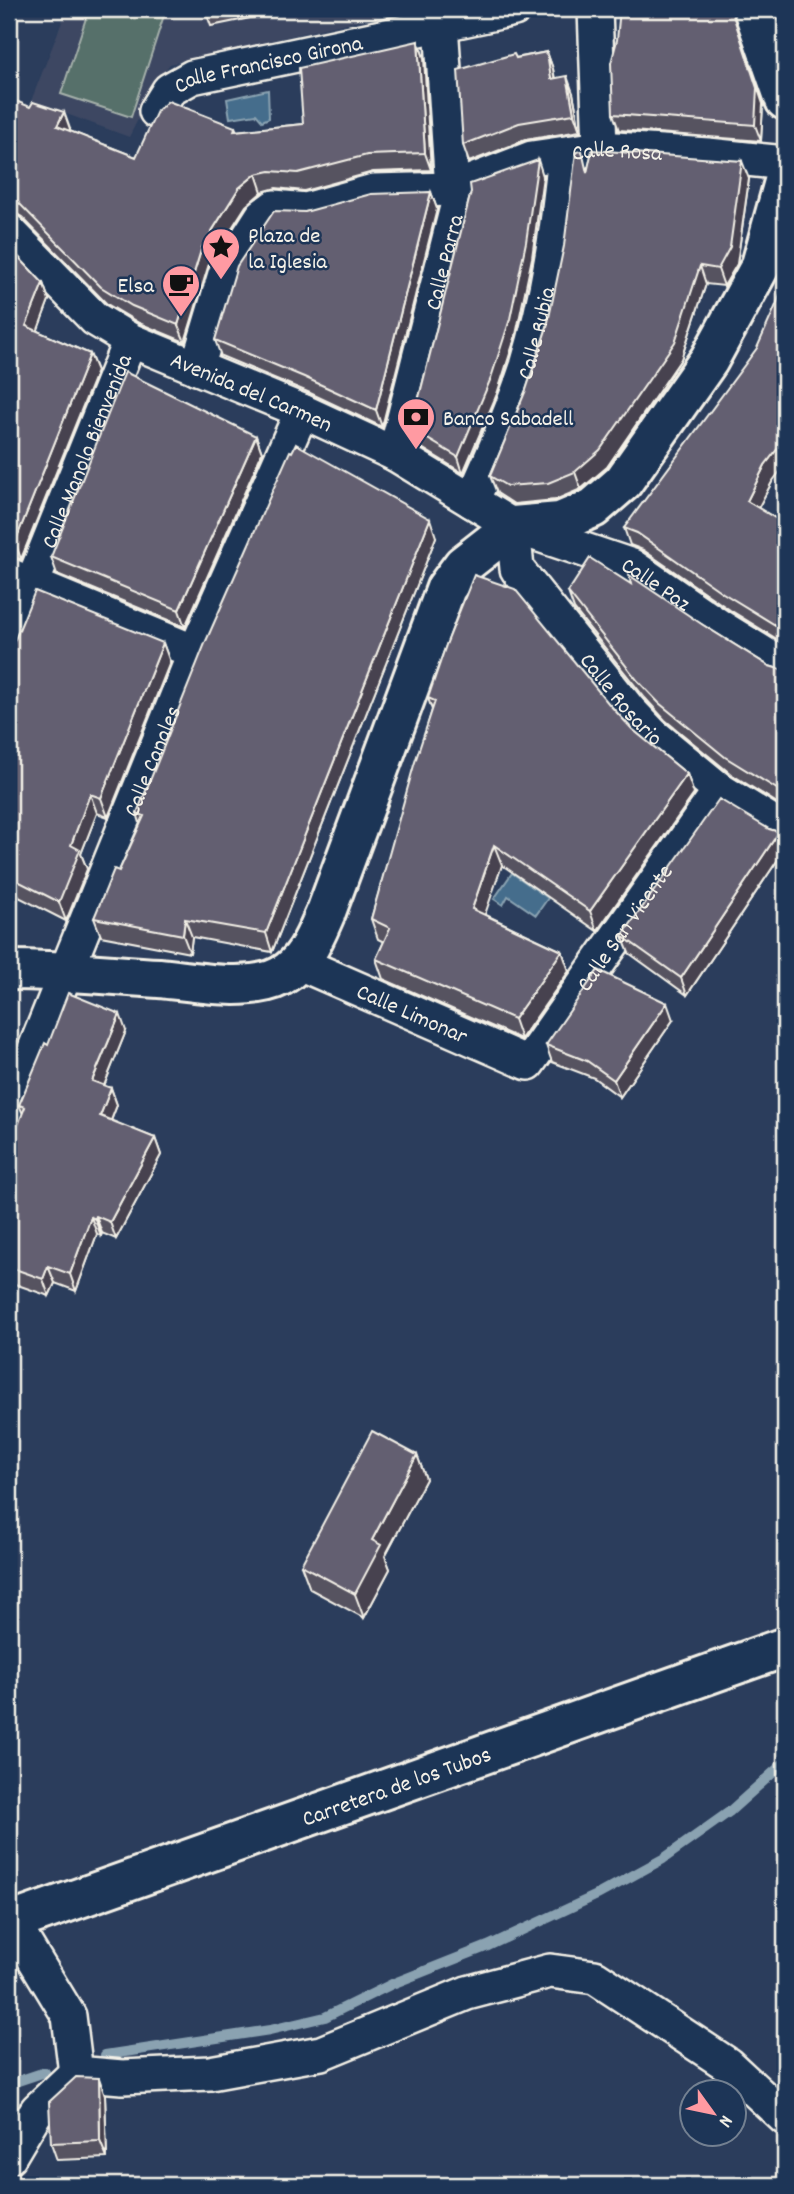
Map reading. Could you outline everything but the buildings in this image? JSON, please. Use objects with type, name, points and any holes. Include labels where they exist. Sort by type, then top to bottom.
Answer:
[{"type":"main road","points":[[753,9],[785,100]]},
{"type":"main road","points":[[9,970],[235,984],[256,983],[279,977],[299,963],[312,944],[326,912],[446,588],[463,565],[513,526],[560,522],[593,508],[623,482],[709,360],[761,265],[785,178]]},
{"type":"main road","name":"Carretera de los Tubos","points":[[11,1922],[785,1647]]},
{"type":"street","name":"Calle Francisco Girona","points":[[156,111],[169,90],[192,77],[514,9]]},
{"type":"street","points":[[595,9],[600,148]]},
{"type":"street","name":"Calle Parra","points":[[396,454],[458,204],[452,189],[441,24]]},
{"type":"street","name":"Calle Rosa","points":[[197,368],[225,274],[262,216],[274,207],[306,210],[374,191],[452,189],[532,158],[600,148],[785,163]]},
{"type":"street","name":"Calle Rubia","points":[[472,501],[502,435],[526,367],[545,297],[558,226],[565,154]]},
{"type":"street","name":"Avenida del Carmen","points":[[9,231],[95,319],[130,340],[302,411],[396,454],[513,526]]},
{"type":"street","name":"Calle Manolo Bienvenida","points":[[9,641],[20,580],[130,340]]},
{"type":"street","name":"Calle Canales","points":[[9,1113],[195,652],[302,411]]},
{"type":"street","name":"Calle Paz","points":[[513,526],[632,566],[719,626],[785,667]]},
{"type":"street","name":"Calle Rosario","points":[[513,526],[517,569],[577,646],[652,734],[720,790],[785,830]]},
{"type":"street","points":[[20,580],[195,652]]},
{"type":"street","name":"Calle San Vicente","points":[[528,1063],[720,790]]},
{"type":"street","name":"Calle Limonar","points":[[299,963],[528,1063]]},
{"type":"street","points":[[11,1922],[69,2016],[76,2073]]},
{"type":"street","points":[[9,2157],[37,2110],[76,2073],[122,2077],[211,2073],[321,2053],[467,1993],[550,1971],[595,1977],[727,2064],[785,2118]]},
{"type":"shaded area","points":[[67,9],[408,9],[170,64],[160,77],[129,137],[31,101]]},
{"type":"shaded area","points":[[268,90],[269,118],[262,121],[256,114],[230,118],[227,99]]},
{"type":"shaded area","points":[[512,873],[548,898],[536,915],[508,896],[503,905],[494,899]]},
{"type":"green space","points":[[89,9],[166,9],[131,117],[61,94]]},
{"type":"waterway","points":[[105,2055],[270,2030],[325,2017],[392,1984],[488,1946],[597,1895],[663,1859],[729,1812],[785,1762]]},
{"type":"waterway","points":[[9,2084],[45,2072]]},
{"type":"place","name":"Plaza de la Iglesia","points":[[221,281]]},
{"type":"place","name":"Elsa","points":[[181,318]]},
{"type":"place","name":"Banco Sabadell","points":[[416,451]]}]
